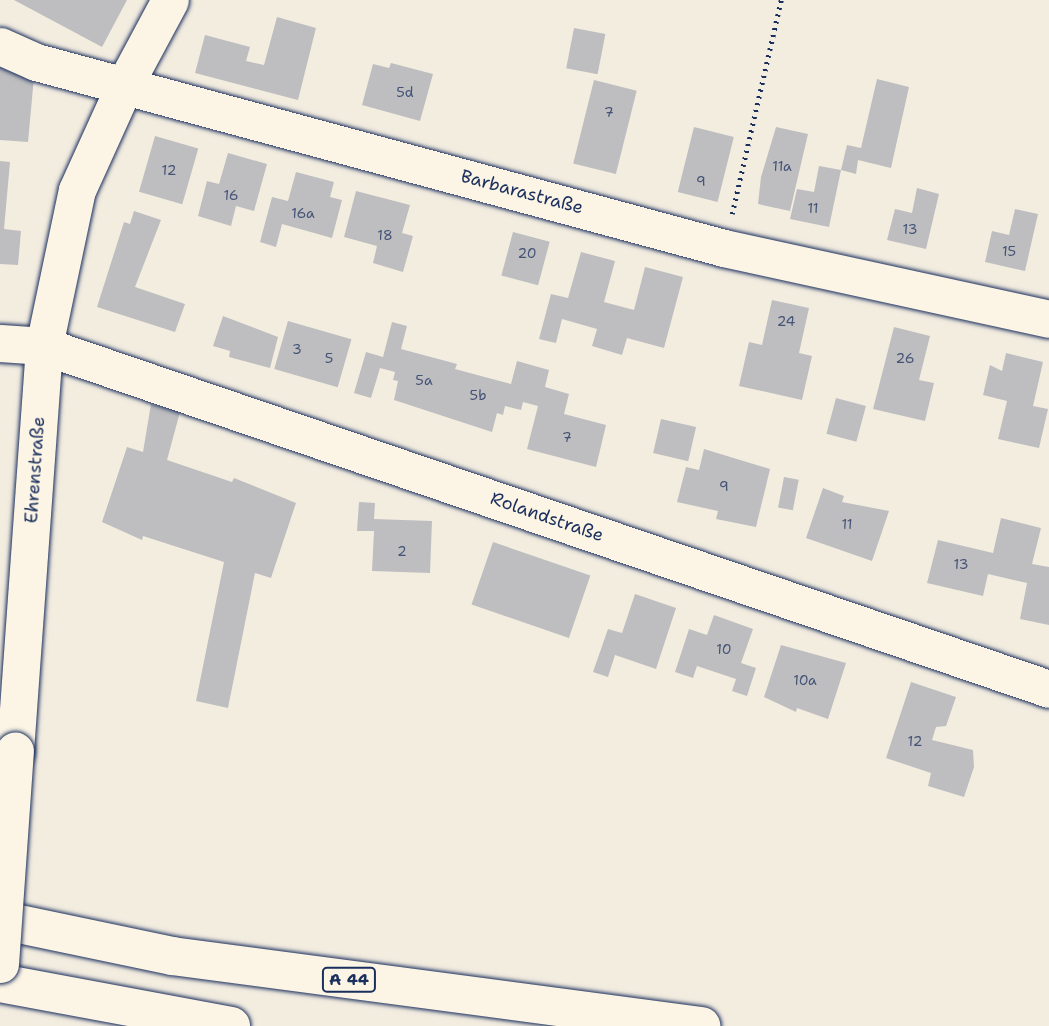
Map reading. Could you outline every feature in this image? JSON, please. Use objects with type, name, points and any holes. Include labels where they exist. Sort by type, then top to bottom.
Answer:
[{"type":"highway","name":"A 44","points":[[0,920],[172,957],[701,1026]]},
{"type":"highway","points":[[0,983],[231,1026]]},
{"type":"street","name":"Ehrenstraße","points":[[0,964],[44,346],[76,190],[125,83],[170,0]]},
{"type":"street","name":"Barbarastraße","points":[[0,47],[36,62],[125,83],[724,247],[1049,319]]},
{"type":"street","name":"Rolandstraße","points":[[0,343],[44,346],[1049,689]]},
{"type":"path","points":[[724,247],[781,0]]},
{"type":"building","points":[[14,0],[127,0],[102,47]]},
{"type":"building","points":[[277,17],[316,28],[298,100],[195,73],[205,35],[250,47],[246,61],[264,65]]},
{"type":"building","points":[[574,28],[605,34],[598,74],[566,68]]},
{"type":"building","points":[[0,63],[34,77],[28,142],[0,140]]},
{"type":"building","points":[[391,63],[433,74],[420,121],[362,105],[373,64],[389,68]]},
{"type":"building","points":[[877,79],[909,87],[891,168],[858,160],[856,174],[841,170],[847,145],[861,148]]},
{"type":"building","points":[[594,80],[637,91],[616,174],[573,163]]},
{"type":"building","points":[[694,127],[734,137],[718,202],[678,192]]},
{"type":"building","points":[[776,127],[808,134],[790,211],[758,204],[761,177]]},
{"type":"building","points":[[155,136],[198,148],[182,204],[139,192]]},
{"type":"building","points":[[228,153],[267,164],[254,211],[236,206],[231,226],[198,216],[207,181],[219,184]]},
{"type":"building","points":[[0,161],[10,162],[4,229],[21,231],[18,265],[0,264]]},
{"type":"building","points":[[819,166],[841,170],[829,227],[790,219],[797,189],[814,192]]},
{"type":"building","points":[[296,172],[334,182],[330,197],[342,200],[332,238],[282,224],[276,247],[260,242],[272,197],[288,201]]},
{"type":"building","points":[[917,188],[939,194],[926,249],[887,240],[895,209],[912,213]]},
{"type":"building","points":[[356,191],[410,205],[402,233],[413,236],[403,272],[373,263],[377,246],[344,237]]},
{"type":"building","points":[[1015,209],[1038,214],[1025,271],[985,262],[992,231],[1009,235]]},
{"type":"building","points":[[134,211],[161,220],[135,287],[185,304],[175,332],[97,307],[124,222],[130,224]]},
{"type":"building","points":[[513,232],[550,242],[538,285],[501,275]]},
{"type":"building","points":[[581,252],[615,261],[604,302],[634,310],[645,267],[683,277],[664,348],[627,338],[622,355],[592,346],[597,329],[562,319],[556,343],[539,339],[551,294],[568,298]]},
{"type":"building","points":[[772,300],[809,308],[799,353],[812,356],[802,400],[739,386],[749,342],[762,345]]},
{"type":"building","points":[[223,316],[278,337],[270,368],[229,357],[230,351],[213,346]]},
{"type":"building","points":[[288,321],[351,339],[338,387],[274,369]]},
{"type":"building","points":[[392,322],[407,326],[401,349],[457,364],[455,369],[511,384],[517,361],[549,370],[545,387],[569,394],[564,414],[606,425],[596,467],[527,449],[538,406],[523,402],[521,410],[505,406],[503,415],[497,413],[492,432],[394,400],[398,381],[393,380],[395,372],[380,368],[371,398],[354,393],[366,352],[383,357]]},
{"type":"building","points":[[894,327],[930,336],[919,380],[934,383],[925,421],[873,409]]},
{"type":"building","points":[[1006,353],[1043,362],[1033,406],[1048,409],[1039,448],[998,439],[1007,401],[983,395],[990,365],[1002,371]]},
{"type":"building","points":[[836,398],[866,406],[856,442],[826,434]]},
{"type":"building","points":[[151,404],[180,412],[167,460],[232,482],[234,478],[296,503],[271,578],[255,573],[228,708],[196,701],[224,562],[143,536],[142,540],[102,522],[127,447],[143,452]]},
{"type":"building","points":[[661,419],[696,427],[688,461],[653,453]]},
{"type":"building","points":[[704,449],[770,469],[756,527],[716,519],[718,511],[677,502],[686,467],[699,470]]},
{"type":"building","points":[[784,477],[799,480],[793,510],[778,507]]},
{"type":"building","points":[[823,488],[844,496],[842,502],[889,511],[872,561],[806,538]]},
{"type":"building","points":[[359,502],[375,503],[374,519],[432,521],[430,573],[372,571],[374,531],[357,531]]},
{"type":"building","points":[[1001,518],[1041,528],[1032,564],[1049,567],[1049,625],[1020,619],[1027,583],[988,574],[983,596],[927,583],[938,540],[993,553]]},
{"type":"building","points":[[493,542],[590,576],[569,638],[472,604]]},
{"type":"building","points":[[635,594],[676,608],[656,669],[615,655],[608,677],[593,672],[608,629],[622,633]]},
{"type":"building","points":[[714,615],[753,629],[741,663],[756,668],[747,696],[732,691],[736,679],[697,666],[693,678],[675,672],[689,629],[707,635]]},
{"type":"building","points":[[781,645],[846,663],[828,719],[797,708],[796,712],[764,697]]},
{"type":"building","points":[[911,682],[956,697],[946,726],[936,727],[932,740],[973,750],[974,767],[964,797],[928,786],[931,773],[886,758]]}]
